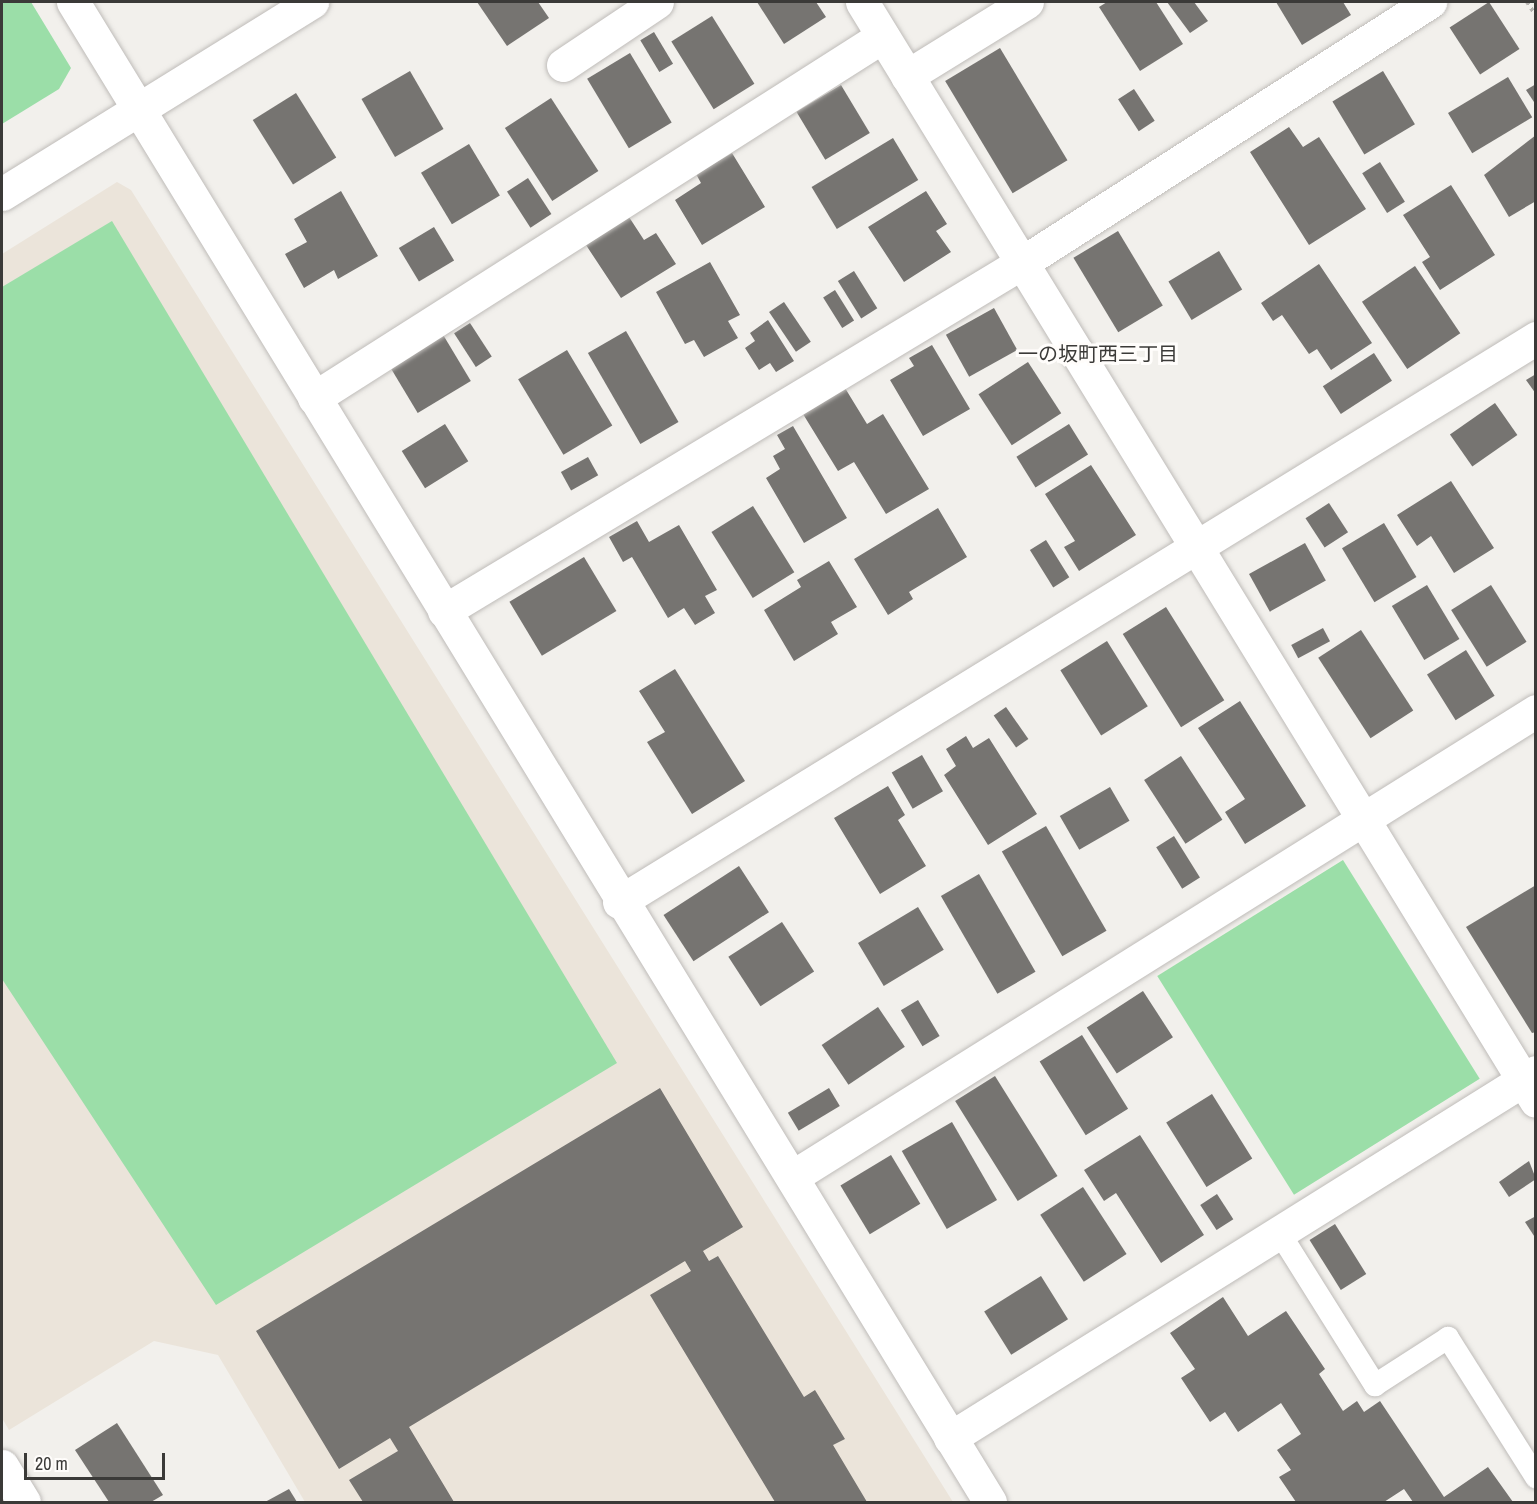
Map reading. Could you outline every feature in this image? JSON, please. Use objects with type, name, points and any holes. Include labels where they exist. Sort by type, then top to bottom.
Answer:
[{"type":"street","points":[[73,2],[619,902],[792,1177],[990,1503]]},
{"type":"street","points":[[2,194],[138,107],[312,2]]},
{"type":"street","points":[[562,65],[657,2]]},
{"type":"street","points":[[862,2],[1020,264],[1200,548],[1363,819],[1531,1085],[1279,1232],[950,1438]]},
{"type":"street","points":[[907,76],[1028,2]]},
{"type":"street","points":[[444,611],[1020,264],[1430,2]]},
{"type":"street","points":[[314,398],[883,36]]},
{"type":"street","points":[[619,902],[1200,548],[1536,338]]},
{"type":"street","points":[[792,1177],[1536,711]]},
{"type":"street","points":[[2,1466],[24,1503]]},
{"type":"lane","points":[[1279,1232],[1375,1385],[1448,1338],[1536,1477]]},
{"type":"path","points":[[1527,2],[1536,16]]},
{"type":"shaded area","points":[[117,182],[131,190],[953,1502],[305,1502],[218,1355],[154,1341],[9,1430],[2,1418],[2,254]]},
{"type":"green space","points":[[2,2],[31,2],[71,68],[59,89],[2,124]]},
{"type":"green space","points":[[112,221],[617,1063],[216,1305],[2,979],[2,287]]},
{"type":"green space","points":[[1343,860],[1480,1079],[1294,1195],[1157,976]]},
{"type":"building","points":[[477,2],[538,2],[549,18],[507,46]]},
{"type":"building","points":[[757,2],[816,2],[826,17],[784,44]]},
{"type":"building","points":[[1107,2],[1156,2],[1183,44],[1140,71],[1099,7]]},
{"type":"building","points":[[1167,2],[1194,2],[1208,21],[1190,33]]},
{"type":"building","points":[[1276,2],[1343,2],[1351,15],[1302,45]]},
{"type":"building","points":[[1489,2],[1519,49],[1480,75],[1450,28]]},
{"type":"building","points":[[712,16],[754,84],[714,109],[671,41]]},
{"type":"building","points":[[654,32],[673,64],[659,72],[640,40]]},
{"type":"building","points":[[1000,48],[1067,160],[1013,193],[945,81]]},
{"type":"building","points":[[630,53],[672,122],[629,148],[587,79]]},
{"type":"building","points":[[410,71],[444,129],[395,157],[362,99]]},
{"type":"building","points":[[1383,71],[1415,124],[1364,155],[1332,101]]},
{"type":"building","points":[[1508,77],[1532,117],[1472,153],[1448,113]]},
{"type":"building","points":[[1536,84],[1536,105],[1526,90]]},
{"type":"building","points":[[841,85],[870,133],[825,160],[796,112]]},
{"type":"building","points":[[1134,89],[1155,121],[1139,131],[1118,99]]},
{"type":"building","points":[[296,93],[336,157],[293,184],[253,120]]},
{"type":"building","points":[[551,98],[598,171],[552,201],[505,128]]},
{"type":"building","points":[[1289,127],[1303,147],[1319,137],[1366,209],[1309,245],[1250,152]]},
{"type":"building","points":[[1536,135],[1536,201],[1509,217],[1484,175]]},
{"type":"building","points":[[893,138],[918,180],[837,229],[812,187]]},
{"type":"building","points":[[469,144],[500,195],[452,224],[421,173]]},
{"type":"building","points":[[732,153],[765,207],[702,245],[675,200],[701,183],[696,174]]},
{"type":"building","points":[[1380,162],[1405,202],[1387,213],[1362,173]]},
{"type":"building","points":[[528,178],[551,214],[530,228],[507,192]]},
{"type":"building","points":[[1451,185],[1495,255],[1440,290],[1422,262],[1430,257],[1403,215]]},
{"type":"building","points":[[341,191],[378,256],[338,279],[334,270],[304,288],[285,254],[307,242],[294,219]]},
{"type":"building","points":[[926,191],[947,224],[936,231],[951,252],[904,282],[868,227]]},
{"type":"building","points":[[629,217],[644,240],[656,233],[676,264],[621,298],[586,245]]},
{"type":"building","points":[[434,227],[454,260],[419,282],[399,248]]},
{"type":"building","points":[[1118,231],[1163,306],[1118,332],[1073,258]]},
{"type":"building","points":[[1219,251],[1242,290],[1192,320],[1168,281]]},
{"type":"building","points":[[710,262],[740,315],[728,321],[738,338],[704,357],[694,340],[685,344],[656,292]]},
{"type":"building","points":[[1319,264],[1372,343],[1331,370],[1317,349],[1309,354],[1282,315],[1273,321],[1261,303]]},
{"type":"building","points":[[1415,266],[1460,333],[1407,369],[1362,302]]},
{"type":"building","points":[[854,271],[877,308],[861,318],[838,281]]},
{"type":"building","points":[[835,290],[854,321],[842,328],[823,297]]},
{"type":"building","points":[[784,302],[811,342],[796,352],[769,312]]},
{"type":"building","points":[[994,308],[1017,350],[969,377],[946,335]]},
{"type":"building","points":[[768,320],[794,361],[776,372],[770,363],[759,370],[745,348],[755,341],[750,333]]},
{"type":"building","points":[[470,323],[492,357],[476,367],[454,333]]},
{"type":"building","points":[[626,331],[678,422],[640,444],[588,353]]},
{"type":"building","points":[[442,333],[471,381],[418,413],[389,365]]},
{"type":"building","points":[[932,345],[970,409],[923,436],[890,380],[914,366],[909,358]]},
{"type":"building","points":[[567,350],[612,425],[563,455],[518,379]]},
{"type":"building","points":[[1374,353],[1392,381],[1341,414],[1323,386]]},
{"type":"building","points":[[1028,362],[1061,413],[1012,445],[979,394]]},
{"type":"building","points":[[1536,374],[1536,394],[1526,380]]},
{"type":"building","points":[[845,388],[867,424],[883,414],[929,489],[886,514],[854,462],[838,471],[803,414]]},
{"type":"building","points":[[1495,403],[1517,435],[1472,466],[1450,435]]},
{"type":"building","points":[[445,424],[468,461],[425,488],[402,451]]},
{"type":"building","points":[[1069,424],[1088,455],[1035,487],[1016,457]]},
{"type":"building","points":[[793,426],[847,518],[804,543],[766,478],[780,469],[773,456],[785,449],[777,435]]},
{"type":"building","points":[[588,457],[598,475],[571,490],[561,472]]},
{"type":"building","points":[[1091,465],[1136,535],[1079,571],[1064,547],[1075,541],[1045,494]]},
{"type":"building","points":[[1451,481],[1494,548],[1454,573],[1431,536],[1417,546],[1397,515]]},
{"type":"building","points":[[1329,503],[1348,532],[1325,548],[1306,518]]},
{"type":"building","points":[[753,506],[794,572],[753,598],[711,532]]},
{"type":"building","points":[[938,508],[967,557],[909,592],[913,599],[888,615],[854,559]]},
{"type":"building","points":[[637,521],[649,542],[679,525],[717,590],[705,596],[715,613],[695,625],[684,608],[668,618],[632,557],[623,562],[609,537]]},
{"type":"building","points":[[1384,523],[1416,577],[1374,602],[1342,548]]},
{"type":"building","points":[[1046,540],[1069,577],[1053,587],[1030,550]]},
{"type":"building","points":[[1305,543],[1326,581],[1270,612],[1249,574]]},
{"type":"building","points":[[584,557],[616,611],[542,656],[509,602]]},
{"type":"building","points":[[829,561],[857,607],[831,622],[838,634],[794,661],[764,610],[801,587],[797,580]]},
{"type":"building","points":[[1427,585],[1459,639],[1424,660],[1392,606]]},
{"type":"building","points":[[1491,585],[1527,642],[1487,667],[1451,610]]},
{"type":"building","points":[[1166,607],[1224,700],[1181,727],[1123,634]]},
{"type":"building","points":[[1323,628],[1330,641],[1298,658],[1291,645]]},
{"type":"building","points":[[1361,630],[1413,711],[1371,738],[1318,658]]},
{"type":"building","points":[[1107,641],[1148,706],[1101,735],[1060,670]]},
{"type":"building","points":[[1466,650],[1495,696],[1456,720],[1427,674]]},
{"type":"building","points":[[675,669],[745,781],[692,814],[647,742],[665,732],[639,691]]},
{"type":"building","points":[[1240,701],[1306,806],[1245,844],[1225,812],[1245,799],[1198,728]]},
{"type":"building","points":[[1006,707],[1028,739],[1016,748],[994,716]]},
{"type":"building","points":[[966,736],[973,748],[989,738],[1037,814],[988,845],[944,775],[956,766],[946,749]]},
{"type":"building","points":[[922,755],[943,791],[913,809],[892,772]]},
{"type":"building","points":[[1181,756],[1222,820],[1185,844],[1144,780]]},
{"type":"building","points":[[888,786],[905,815],[898,820],[926,866],[880,894],[834,818]]},
{"type":"building","points":[[1110,787],[1130,821],[1079,850],[1060,816]]},
{"type":"building","points":[[1046,826],[1106,931],[1062,956],[1002,851]]},
{"type":"building","points":[[1174,836],[1200,878],[1182,889],[1156,847]]},
{"type":"building","points":[[739,866],[769,912],[693,961],[664,915]]},
{"type":"building","points":[[979,874],[1036,972],[997,994],[941,896]]},
{"type":"building","points":[[1536,885],[1536,1032],[1532,1033],[1466,927]]},
{"type":"building","points":[[918,907],[944,950],[884,986],[858,943]]},
{"type":"building","points":[[782,922],[814,971],[760,1006],[728,957]]},
{"type":"building","points":[[1143,991],[1173,1037],[1117,1074],[1087,1027]]},
{"type":"building","points":[[918,1000],[940,1036],[922,1046],[901,1010]]},
{"type":"building","points":[[878,1007],[905,1047],[848,1085],[822,1045]]},
{"type":"building","points":[[1082,1035],[1128,1109],[1086,1135],[1040,1061]]},
{"type":"building","points":[[995,1076],[1058,1176],[1018,1201],[955,1101]]},
{"type":"building","points":[[660,1088],[743,1227],[703,1251],[709,1261],[718,1256],[804,1397],[815,1390],[845,1439],[833,1445],[867,1502],[775,1502],[650,1295],[691,1271],[685,1261],[409,1427],[454,1502],[363,1502],[349,1480],[398,1451],[390,1438],[339,1469],[256,1331]]},
{"type":"building","points":[[829,1088],[840,1106],[799,1131],[788,1113]]},
{"type":"building","points":[[1212,1094],[1252,1158],[1206,1187],[1166,1123]]},
{"type":"building","points":[[952,1122],[997,1200],[947,1229],[902,1151]]},
{"type":"building","points":[[1140,1135],[1204,1235],[1161,1263],[1116,1193],[1104,1201],[1084,1170]]},
{"type":"building","points":[[891,1155],[920,1204],[870,1234],[840,1185]]},
{"type":"building","points":[[1529,1161],[1536,1179],[1509,1197],[1499,1182]]},
{"type":"building","points":[[1083,1187],[1127,1254],[1084,1282],[1040,1215]]},
{"type":"building","points":[[1217,1194],[1233,1219],[1217,1230],[1200,1205]]},
{"type":"building","points":[[1536,1216],[1536,1239],[1525,1222]]},
{"type":"building","points":[[1335,1224],[1366,1274],[1341,1290],[1310,1240]]},
{"type":"building","points":[[1041,1276],[1068,1319],[1011,1355],[984,1312]]},
{"type":"building","points":[[1223,1297],[1248,1336],[1286,1311],[1325,1369],[1319,1374],[1343,1411],[1357,1401],[1364,1412],[1380,1401],[1444,1497],[1488,1467],[1513,1502],[1413,1502],[1404,1489],[1384,1502],[1296,1502],[1279,1477],[1291,1470],[1277,1450],[1301,1434],[1281,1403],[1238,1432],[1225,1412],[1210,1422],[1181,1378],[1195,1369],[1170,1333]]},
{"type":"building","points":[[117,1423],[163,1495],[151,1502],[109,1502],[75,1450]]},
{"type":"building","points":[[289,1489],[297,1502],[265,1502]]},
{"type":"district","name":"一の坂町西三丁目","points":[[1098,353]]}]
